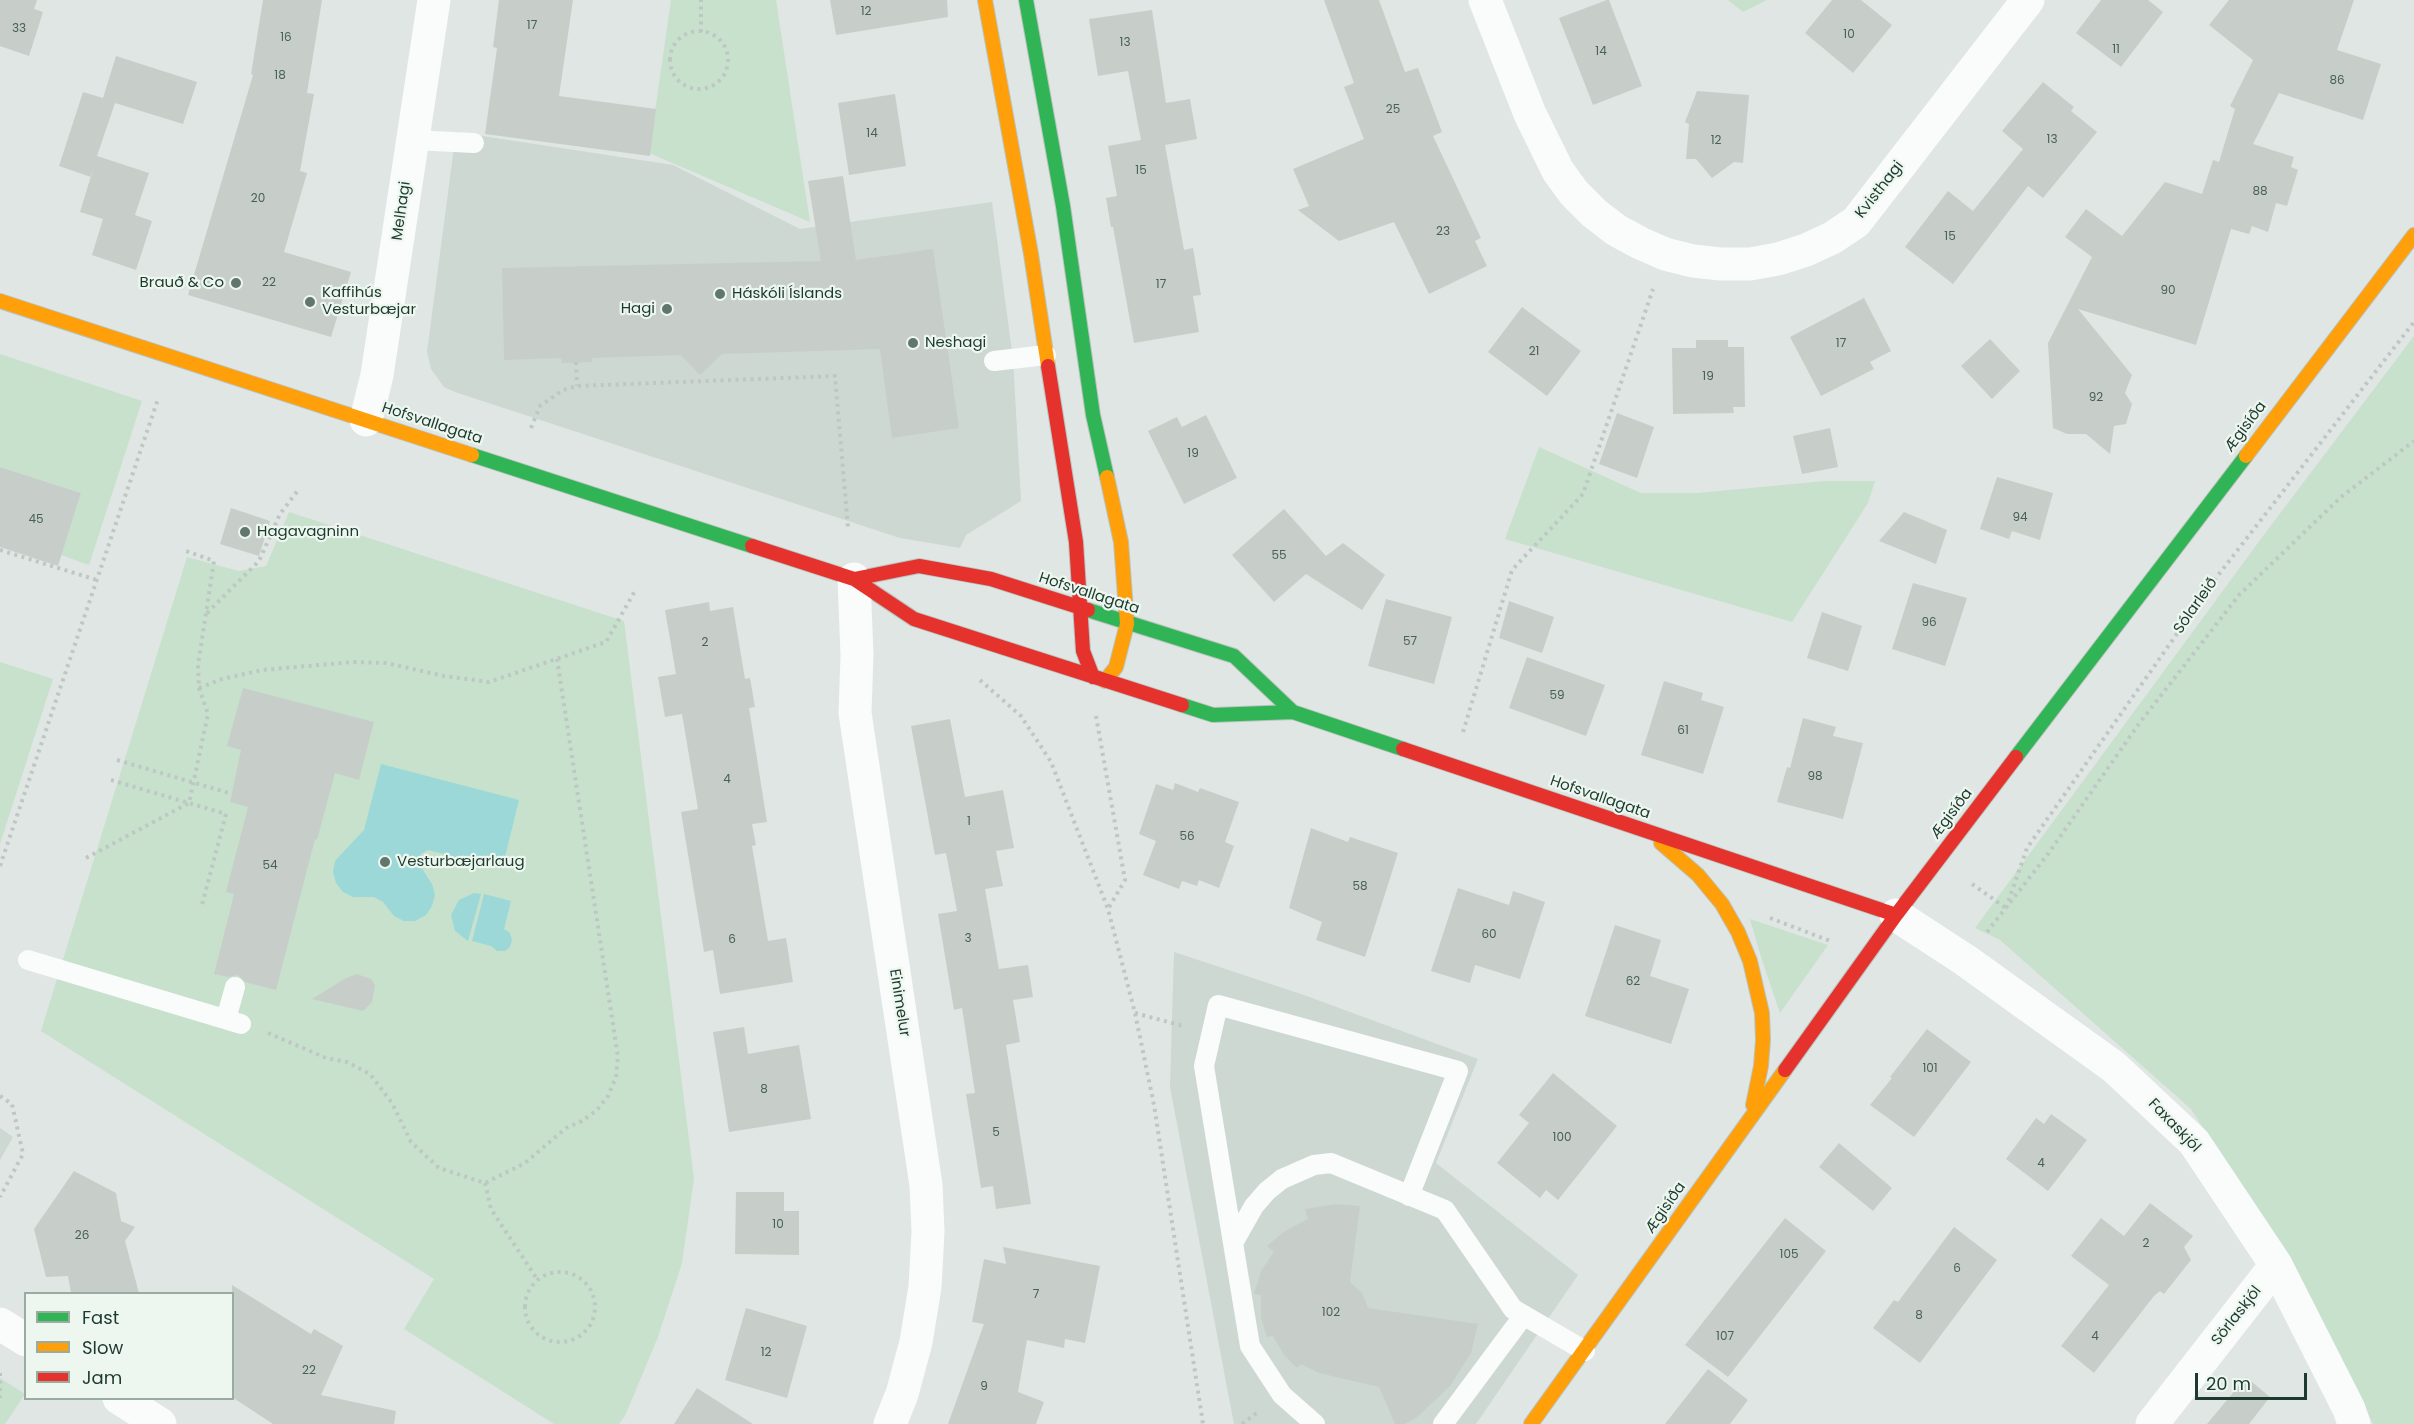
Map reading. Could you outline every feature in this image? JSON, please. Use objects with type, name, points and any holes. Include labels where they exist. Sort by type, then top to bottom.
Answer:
[{"type":"street","name":"Melhagi","points":[[366,420],[378,375],[434,0]]},
{"type":"street","points":[[985,0],[1031,254],[1076,542],[1083,651],[1099,679],[1116,668],[1127,624],[1120,542],[1093,415],[1062,206],[1026,0]]},
{"type":"street","name":"Kvisthagi","points":[[1485,0],[1530,114],[1558,171],[1575,193],[1594,213],[1632,239],[1665,254],[1693,261],[1722,264],[1760,262],[1806,250],[1832,238],[1856,222],[2028,0]]},
{"type":"street","name":"Ægisíða","points":[[1531,1424],[1896,915],[2414,235]]},
{"type":"street","name":"Hofsvallagata","points":[[0,301],[854,579],[914,619],[1099,679],[1214,715],[1293,712],[1896,915]]},
{"type":"street","name":"Hofsvallagata","points":[[854,579],[919,566],[991,579],[1127,624],[1234,656],[1293,712]]},
{"type":"street","name":"Einimelur","points":[[854,579],[857,655],[855,713],[920,1139],[928,1232],[925,1287],[916,1342],[902,1394],[890,1424]]},
{"type":"street","points":[[1640,829],[1671,849],[1698,875],[1722,904],[1733,922],[1750,962],[1758,987],[1763,1040],[1757,1093],[1749,1118]]},
{"type":"street","name":"Faxaskjól","points":[[1896,915],[1965,960],[2114,1067],[2194,1142],[2276,1265],[2349,1409],[2354,1424]]},
{"type":"street","name":"Sörlaskjól","points":[[2152,1424],[2276,1265]]},
{"type":"street","points":[[0,1324],[24,1339]]},
{"type":"street","points":[[122,1400],[160,1424]]},
{"type":"lane","points":[[413,140],[474,143]]},
{"type":"lane","points":[[994,361],[1046,354]]},
{"type":"lane","points":[[28,960],[233,1021],[236,987]]},
{"type":"lane","points":[[1315,1424],[1282,1395],[1250,1346],[1203,1066],[1218,1005],[1458,1071],[1409,1196]]},
{"type":"lane","points":[[1233,1243],[1254,1206],[1267,1191],[1282,1179],[1314,1165],[1331,1163],[1445,1210],[1514,1309],[1585,1351]]},
{"type":"lane","points":[[1443,1424],[1524,1315]]},
{"type":"path","points":[[701,0],[701,32]]},
{"type":"path","points":[[701,32],[711,33],[721,41],[727,52],[728,65],[723,77],[713,86],[701,90],[688,87],[677,80],[671,68],[670,56],[675,44],[685,35],[701,32]]},
{"type":"path","points":[[1453,766],[1512,570],[1583,494],[1665,254]]},
{"type":"path","name":"Sólarleið","points":[[2006,908],[2027,848],[2216,578],[2414,322]]},
{"type":"path","points":[[576,363],[577,386]]},
{"type":"path","points":[[531,428],[540,406],[563,390],[577,386],[835,376],[848,528]]},
{"type":"path","points":[[0,866],[158,399]]},
{"type":"path","name":"Sólarleið","points":[[1981,940],[2048,854],[2138,725],[2239,595],[2341,497],[2414,441]]},
{"type":"path","points":[[207,614],[259,561],[280,514],[299,489]]},
{"type":"path","points":[[0,550],[97,580]]},
{"type":"path","points":[[186,551],[214,561],[198,665],[199,688],[208,714],[189,803]]},
{"type":"path","points":[[199,688],[222,679],[262,670],[353,662],[386,663],[444,676],[489,682],[606,642],[636,589]]},
{"type":"path","points":[[233,1021],[326,1058],[347,1062],[370,1074],[392,1103],[411,1142],[439,1168],[485,1183],[525,1163],[566,1128],[582,1121],[597,1110],[608,1096],[616,1077],[618,1057],[557,659]]},
{"type":"path","points":[[978,679],[1020,716],[1051,762],[1108,909],[1135,1013],[1154,1105],[1203,1424]]},
{"type":"path","points":[[1095,709],[1125,880],[1108,909]]},
{"type":"path","points":[[117,760],[232,794]]},
{"type":"path","points":[[111,780],[226,814],[202,905]]},
{"type":"path","points":[[86,858],[189,803]]},
{"type":"path","points":[[1972,884],[2006,908]]},
{"type":"path","points":[[1760,914],[1838,944]]},
{"type":"path","points":[[1135,1013],[1211,1034]]},
{"type":"path","points":[[0,1096],[12,1104],[23,1154],[0,1197]]},
{"type":"path","points":[[485,1183],[491,1209],[537,1279]]},
{"type":"path","points":[[563,1271],[576,1275],[587,1284],[594,1296],[595,1310],[591,1324],[583,1335],[570,1341],[556,1342],[543,1338],[532,1329],[526,1317],[524,1303],[528,1290],[537,1279],[549,1273],[563,1271]]},
{"type":"path","points":[[0,1373],[0,1398]]},
{"type":"shaded area","name":"Háskóli Íslands","points":[[456,132],[673,165],[800,229],[992,202],[1013,359],[1021,501],[966,535],[960,548],[900,538],[444,387],[431,369],[427,352]]},
{"type":"shaded area","points":[[1174,952],[1301,994],[1478,1059],[1436,1163],[1578,1275],[1476,1424],[1234,1424],[1170,1087]]},
{"type":"shaded area","points":[[0,1128],[13,1137],[0,1160]]},
{"type":"green space","points":[[671,0],[776,0],[810,222],[649,153]]},
{"type":"green space","points":[[1728,0],[1767,0],[1743,12]]},
{"type":"green space","points":[[2414,336],[2414,1424],[2373,1424],[2315,1306],[2191,1109],[2000,940],[1975,928],[2266,532]]},
{"type":"green space","points":[[0,354],[142,401],[89,565],[61,555],[81,493],[0,467]]},
{"type":"green space","points":[[1539,447],[1641,493],[1698,493],[1824,481],[1875,481],[1868,503],[1792,622],[1505,539]]},
{"type":"green space","points":[[289,512],[624,621],[694,1179],[682,1263],[658,1337],[625,1416],[619,1424],[554,1424],[404,1329],[434,1279],[41,1031],[187,557],[239,571],[266,566]]},
{"type":"green space","points":[[0,662],[53,679],[0,844]]},
{"type":"green space","points":[[1750,919],[1828,945],[1780,1013],[1762,960]]},
{"type":"green space","points":[[0,1378],[24,1396],[5,1424],[0,1424]]},
{"type":"water","points":[[381,764],[519,800],[502,869],[428,850],[421,854],[419,864],[432,884],[435,895],[426,915],[415,921],[404,921],[394,916],[383,902],[374,897],[353,897],[343,892],[336,883],[333,872],[335,861],[364,830]]},
{"type":"water","points":[[474,893],[481,894],[468,941],[455,931],[451,915],[459,900]]},
{"type":"water","points":[[484,894],[511,901],[504,929],[510,933],[512,940],[510,947],[505,951],[497,951],[491,946],[472,941]]},
{"type":"building","points":[[0,0],[37,0],[34,9],[43,12],[29,56],[0,46]]},
{"type":"building","points":[[263,0],[322,0],[307,93],[314,94],[300,171],[307,173],[284,252],[351,272],[331,337],[188,295],[253,75],[251,74]]},
{"type":"building","points":[[499,0],[573,0],[559,96],[656,109],[650,156],[485,134],[497,48],[493,47]]},
{"type":"building","points":[[830,0],[947,0],[948,17],[836,35]]},
{"type":"building","points":[[1324,0],[1379,0],[1405,72],[1418,68],[1442,132],[1433,136],[1481,238],[1475,241],[1487,266],[1429,294],[1394,222],[1339,241],[1298,210],[1309,206],[1293,169],[1364,139],[1344,87],[1354,83]]},
{"type":"building","points":[[1609,0],[1642,86],[1593,105],[1559,18]]},
{"type":"building","points":[[1832,0],[1861,0],[1892,25],[1853,73],[1805,33]]},
{"type":"building","points":[[2101,0],[2148,0],[2163,12],[2121,67],[2076,33]]},
{"type":"building","points":[[2229,0],[2354,0],[2337,50],[2381,64],[2363,120],[2279,93],[2253,144],[2294,157],[2291,167],[2298,170],[2287,206],[2276,203],[2268,232],[2252,226],[2249,234],[2231,229],[2196,345],[2078,309],[2132,375],[2125,393],[2132,404],[2126,424],[2114,426],[2110,454],[2086,434],[2067,434],[2053,428],[2048,343],[2092,257],[2065,237],[2086,209],[2122,236],[2165,182],[2202,194],[2213,160],[2219,162],[2235,109],[2230,106],[2253,60],[2209,25]]},
{"type":"building","points":[[1152,10],[1166,103],[1190,99],[1197,139],[1165,145],[1184,250],[1193,248],[1201,295],[1193,296],[1199,332],[1134,343],[1106,198],[1117,196],[1108,146],[1141,140],[1128,71],[1098,76],[1089,19]]},
{"type":"building","points":[[116,56],[197,82],[183,124],[115,103],[97,156],[149,173],[135,215],[152,221],[136,270],[92,255],[103,219],[80,212],[91,177],[59,166],[83,92],[103,98]]},
{"type":"building","points":[[2043,82],[2074,107],[2071,111],[2097,132],[2043,198],[2028,186],[1953,284],[1905,247],[1948,191],[1973,211],[2023,149],[2002,131]]},
{"type":"building","points":[[1697,91],[1749,95],[1743,163],[1734,162],[1712,178],[1696,159],[1686,159],[1689,124],[1685,122]]},
{"type":"building","points":[[895,94],[906,166],[849,175],[838,103]]},
{"type":"building","name":"Hagi","points":[[843,176],[856,260],[933,249],[959,428],[892,438],[880,349],[722,354],[700,375],[681,355],[592,358],[592,362],[562,363],[561,358],[504,360],[502,268],[821,261],[808,181]]},
{"type":"building","points":[[1864,298],[1891,351],[1870,362],[1874,369],[1821,396],[1790,337]]},
{"type":"building","points":[[1522,307],[1581,351],[1547,396],[1488,352]]},
{"type":"building","points":[[1990,339],[2020,371],[1992,399],[1961,366]]},
{"type":"building","points":[[1696,340],[1728,340],[1728,347],[1744,347],[1745,407],[1733,407],[1734,413],[1673,414],[1672,348],[1696,348]]},
{"type":"building","points":[[1617,413],[1654,427],[1637,478],[1599,464]]},
{"type":"building","points":[[1206,415],[1237,478],[1184,504],[1148,431],[1177,417],[1182,427]]},
{"type":"building","points":[[1830,428],[1838,467],[1802,474],[1793,436]]},
{"type":"building","points":[[0,467],[81,493],[58,566],[0,547]]},
{"type":"building","points":[[1997,477],[2053,493],[2040,540],[2012,531],[2009,539],[1980,529]]},
{"type":"building","points":[[231,508],[270,521],[259,556],[220,544]]},
{"type":"building","points":[[1284,509],[1326,556],[1343,543],[1385,575],[1362,610],[1306,574],[1274,602],[1232,555]]},
{"type":"building","points":[[1904,512],[1947,530],[1936,564],[1879,541]]},
{"type":"building","points":[[1913,583],[1967,598],[1945,666],[1892,649]]},
{"type":"building","points":[[1386,599],[1452,617],[1434,684],[1368,666]]},
{"type":"building","points":[[1509,601],[1554,617],[1542,653],[1499,638]]},
{"type":"building","points":[[709,602],[710,611],[733,607],[745,679],[750,678],[755,707],[749,708],[767,822],[752,824],[756,845],[752,846],[768,941],[786,938],[793,982],[720,994],[713,950],[704,952],[681,812],[698,809],[682,714],[665,717],[658,677],[676,674],[665,610]]},
{"type":"building","points":[[1822,612],[1862,626],[1848,671],[1807,658]]},
{"type":"building","points":[[1527,657],[1605,685],[1586,736],[1509,708]]},
{"type":"building","points":[[1664,681],[1703,693],[1701,700],[1724,707],[1703,774],[1641,755]]},
{"type":"building","points":[[243,688],[374,722],[359,780],[335,773],[317,840],[315,839],[276,990],[245,982],[238,975],[228,977],[214,974],[234,894],[226,892],[248,807],[230,802],[241,750],[227,746]]},
{"type":"building","points":[[1803,718],[1836,727],[1833,736],[1863,743],[1843,819],[1777,802],[1787,767],[1790,768]]},
{"type":"building","points":[[950,719],[965,797],[1003,790],[1014,848],[996,851],[1003,886],[985,889],[999,969],[1028,965],[1033,997],[1013,1000],[1020,1042],[1006,1045],[1031,1204],[996,1209],[993,1186],[981,1188],[966,1094],[975,1093],[962,1008],[954,1010],[938,914],[957,911],[946,853],[935,855],[911,726]]},
{"type":"building","points":[[1175,783],[1198,792],[1200,788],[1239,802],[1225,842],[1234,846],[1219,888],[1199,880],[1197,886],[1182,881],[1179,889],[1143,875],[1156,841],[1139,834],[1156,784],[1173,790]]},
{"type":"building","points":[[1311,828],[1348,842],[1350,837],[1398,853],[1365,957],[1316,940],[1322,922],[1289,908]]},
{"type":"building","points":[[1458,888],[1509,905],[1513,891],[1545,902],[1520,979],[1475,965],[1470,983],[1431,971]]},
{"type":"building","points":[[1615,925],[1661,940],[1650,976],[1689,989],[1671,1044],[1585,1016]]},
{"type":"building","points":[[357,974],[371,979],[375,985],[372,1002],[363,1011],[312,999],[346,978]]},
{"type":"building","points":[[744,1027],[748,1054],[799,1045],[811,1119],[729,1132],[713,1032]]},
{"type":"building","points":[[1927,1029],[1971,1062],[1914,1137],[1870,1105]]},
{"type":"building","points":[[1553,1073],[1617,1126],[1558,1200],[1546,1190],[1540,1198],[1497,1163],[1529,1123],[1519,1115]]},
{"type":"building","points":[[2051,1114],[2087,1140],[2048,1191],[2006,1159],[2036,1118],[2044,1124]]},
{"type":"building","points":[[1839,1143],[1892,1188],[1873,1211],[1819,1167]]},
{"type":"building","points":[[74,1171],[116,1193],[121,1221],[135,1227],[125,1241],[139,1292],[71,1292],[68,1276],[46,1277],[34,1229]]},
{"type":"building","points":[[736,1192],[784,1192],[784,1211],[799,1211],[799,1255],[735,1254]]},
{"type":"building","points":[[2150,1203],[2193,1236],[2184,1247],[2191,1260],[2164,1294],[2160,1291],[2154,1296],[2094,1373],[2061,1346],[2109,1285],[2071,1256],[2101,1218],[2124,1236]]},
{"type":"building","points":[[1336,1204],[1360,1206],[1350,1282],[1362,1293],[1368,1308],[1478,1324],[1471,1353],[1450,1386],[1417,1417],[1405,1424],[1395,1424],[1379,1387],[1319,1373],[1301,1364],[1297,1368],[1284,1355],[1273,1336],[1267,1337],[1261,1318],[1261,1295],[1254,1294],[1261,1271],[1274,1252],[1267,1246],[1285,1231],[1308,1219],[1305,1209]]},
{"type":"building","points":[[1785,1218],[1826,1251],[1728,1377],[1685,1345]]},
{"type":"building","points":[[1954,1227],[1997,1260],[1920,1363],[1873,1328],[1894,1300],[1898,1302]]},
{"type":"building","points":[[1003,1247],[1100,1266],[1085,1343],[1065,1339],[1064,1348],[1027,1340],[1018,1392],[1044,1402],[1036,1424],[948,1424],[984,1324],[972,1322],[984,1259],[1006,1264]]},
{"type":"building","points":[[232,1285],[311,1334],[314,1329],[343,1346],[321,1395],[396,1411],[394,1424],[273,1424],[234,1398],[234,1292],[232,1292]]},
{"type":"building","points":[[746,1308],[807,1326],[787,1398],[725,1380]]},
{"type":"building","points":[[1708,1369],[1748,1400],[1730,1424],[1665,1424]]},
{"type":"building","points":[[2246,1377],[2270,1397],[2249,1424],[2207,1424]]},
{"type":"building","points":[[697,1388],[753,1424],[674,1424]]},
{"type":"traffic: fast","points":[[1026,0],[1063,206],[1093,415],[1107,477]]},
{"type":"traffic: fast","points":[[472,455],[752,546]]},
{"type":"traffic: fast","points":[[2016,757],[2246,456]]},
{"type":"traffic: fast","points":[[1088,610],[1234,656],[1293,712]]},
{"type":"traffic: fast","points":[[1182,705],[1213,715],[1293,712],[1403,749]]},
{"type":"traffic: slow","points":[[985,0],[1031,254],[1048,366]]},
{"type":"traffic: slow","points":[[2246,456],[2414,235]]},
{"type":"traffic: slow","points":[[0,301],[472,455]]},
{"type":"traffic: slow","points":[[1105,681],[1116,667],[1127,624],[1121,542],[1107,477]]},
{"type":"traffic: slow","points":[[1661,843],[1698,875],[1722,904],[1738,932],[1750,961],[1762,1013],[1763,1040],[1761,1066],[1753,1105]]},
{"type":"traffic: slow","points":[[1531,1424],[1785,1070]]},
{"type":"traffic: jam","points":[[1048,366],[1076,542],[1083,651],[1093,677]]},
{"type":"traffic: jam","points":[[752,546],[854,579],[914,619],[1182,705]]},
{"type":"traffic: jam","points":[[854,579],[919,566],[991,579],[1088,610]]},
{"type":"traffic: jam","points":[[1403,749],[1896,915]]},
{"type":"traffic: jam","points":[[1785,1070],[1896,915],[2016,757]]},
{"type":"place","name":"Brauð & Co","points":[[236,283]]},
{"type":"place","name":"Háskóli Íslands","points":[[720,294]]},
{"type":"place","name":"Kaffihús Vesturbæjar","points":[[310,302]]},
{"type":"place","name":"Hagi","points":[[667,309]]},
{"type":"place","name":"Neshagi","points":[[913,343]]},
{"type":"place","name":"Hagavagninn","points":[[245,532]]},
{"type":"place","name":"Vesturbæjarlaug","points":[[385,862]]}]
